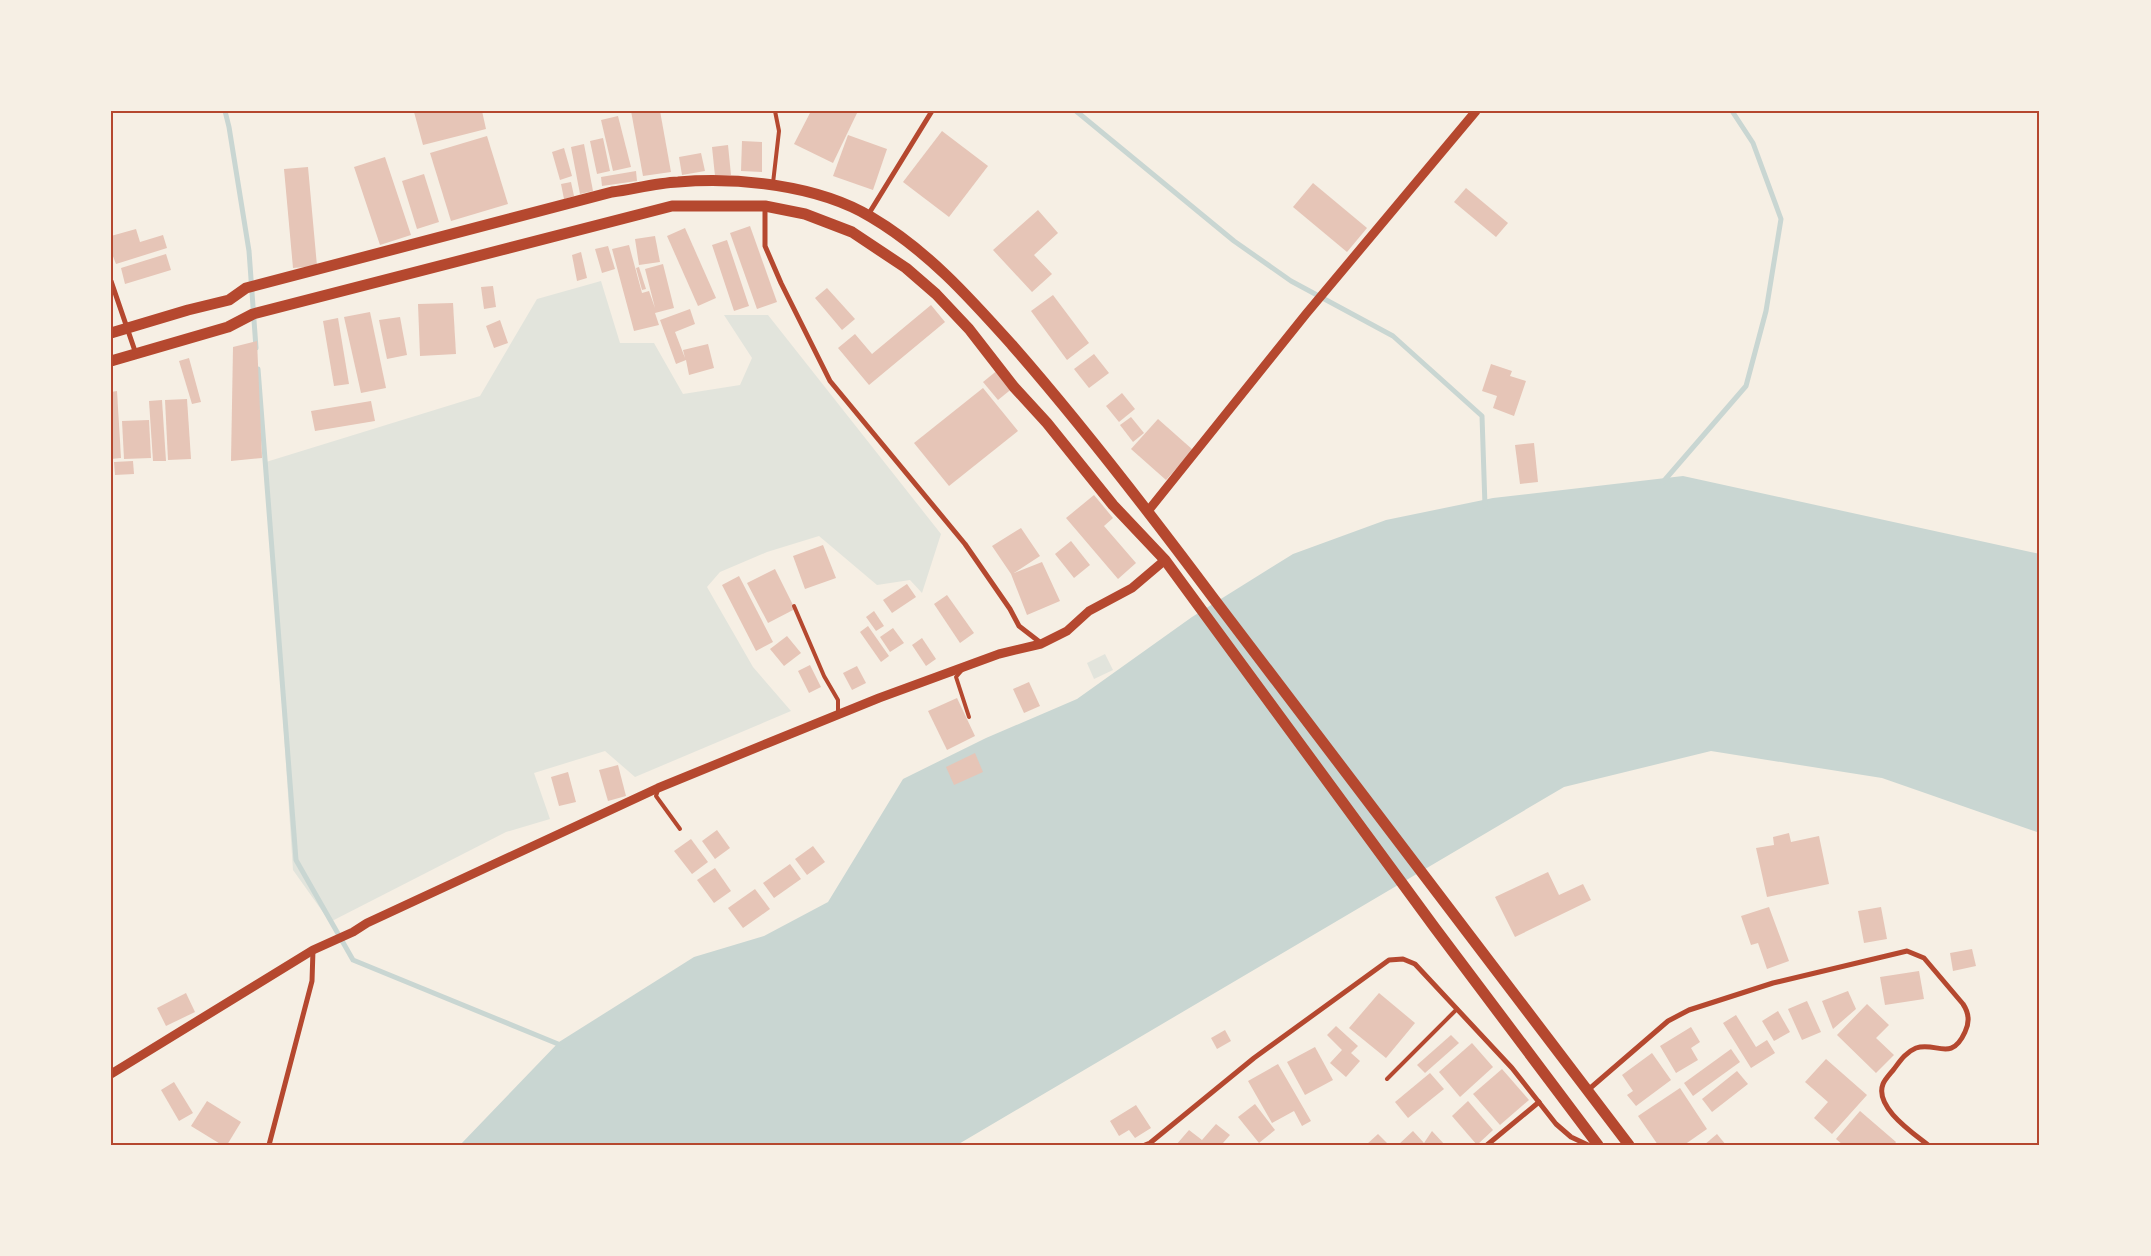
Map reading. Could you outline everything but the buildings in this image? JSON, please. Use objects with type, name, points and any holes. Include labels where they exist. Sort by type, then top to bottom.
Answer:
[{"type":"highway","points":[[111,333],[229,300],[246,288],[612,192],[674,182],[714,180],[796,189],[847,205],[868,215],[908,240],[950,277],[1051,390],[1148,511],[1629,1145]]},
{"type":"highway","points":[[111,361],[228,327],[253,314],[672,206],[764,206],[805,214],[852,232],[906,268],[936,294],[969,328],[1014,387],[1047,423],[1113,505],[1164,560],[1435,928],[1598,1145]]},
{"type":"street","points":[[868,215],[932,111]]},
{"type":"street","points":[[1148,511],[1306,314],[1476,111]]},
{"type":"street","points":[[764,206],[765,246],[781,283],[830,381],[965,544],[1010,609],[1019,626],[1041,644]]},
{"type":"street","points":[[111,281],[136,354]]},
{"type":"street","points":[[111,1074],[313,950],[394,910],[657,792],[838,714],[999,654],[1041,644],[1067,631],[1089,611],[1132,588],[1164,560]]},
{"type":"street","points":[[269,1145],[314,973],[313,950]]},
{"type":"street","points":[[1587,1090],[1668,1021],[1689,1010],[1774,983],[1907,951],[1924,958],[1968,1012],[1968,1024],[1958,1044],[1944,1050],[1922,1046],[1915,1048],[1900,1061],[1883,1084],[1883,1096],[1893,1114],[1905,1127],[1928,1145]]},
{"type":"street","points":[[1149,1144],[1254,1058],[1389,960],[1403,959],[1415,964],[1512,1068],[1556,1124],[1571,1137],[1588,1145]]},
{"type":"street","points":[[1487,1145],[1539,1102]]},
{"type":"lane","points":[[772,185],[779,131],[775,111]]},
{"type":"lane","points":[[794,606],[838,700],[838,714]]},
{"type":"lane","points":[[964,668],[956,677],[969,717]]},
{"type":"lane","points":[[657,792],[662,806],[680,829]]},
{"type":"lane","points":[[1387,1079],[1457,1009]]},
{"type":"shaded area","points":[[601,281],[620,343],[654,343],[683,394],[740,385],[752,358],[724,315],[768,315],[941,534],[922,593],[910,580],[877,585],[819,536],[767,552],[720,572],[707,587],[753,667],[791,711],[635,777],[605,751],[534,773],[550,819],[506,832],[330,922],[293,870],[266,462],[480,396],[537,299]]},
{"type":"shaded area","points":[[1683,476],[2040,554],[2040,833],[1882,778],[1711,751],[1564,787],[957,1145],[460,1145],[559,1042],[694,957],[764,936],[828,902],[903,779],[986,738],[1077,699],[1192,617],[1293,554],[1386,520],[1493,498]]},
{"type":"shaded area","points":[[1105,654],[1113,670],[1094,679],[1087,663]]},
{"type":"waterway","points":[[225,111],[249,251],[256,348]]},
{"type":"waterway","points":[[1076,111],[1234,241],[1291,281],[1393,336],[1482,416],[1485,506]]},
{"type":"waterway","points":[[1663,482],[1746,386],[1766,311],[1781,219],[1753,143],[1732,111]]},
{"type":"waterway","points":[[258,369],[296,860],[353,960],[563,1046]]}]
